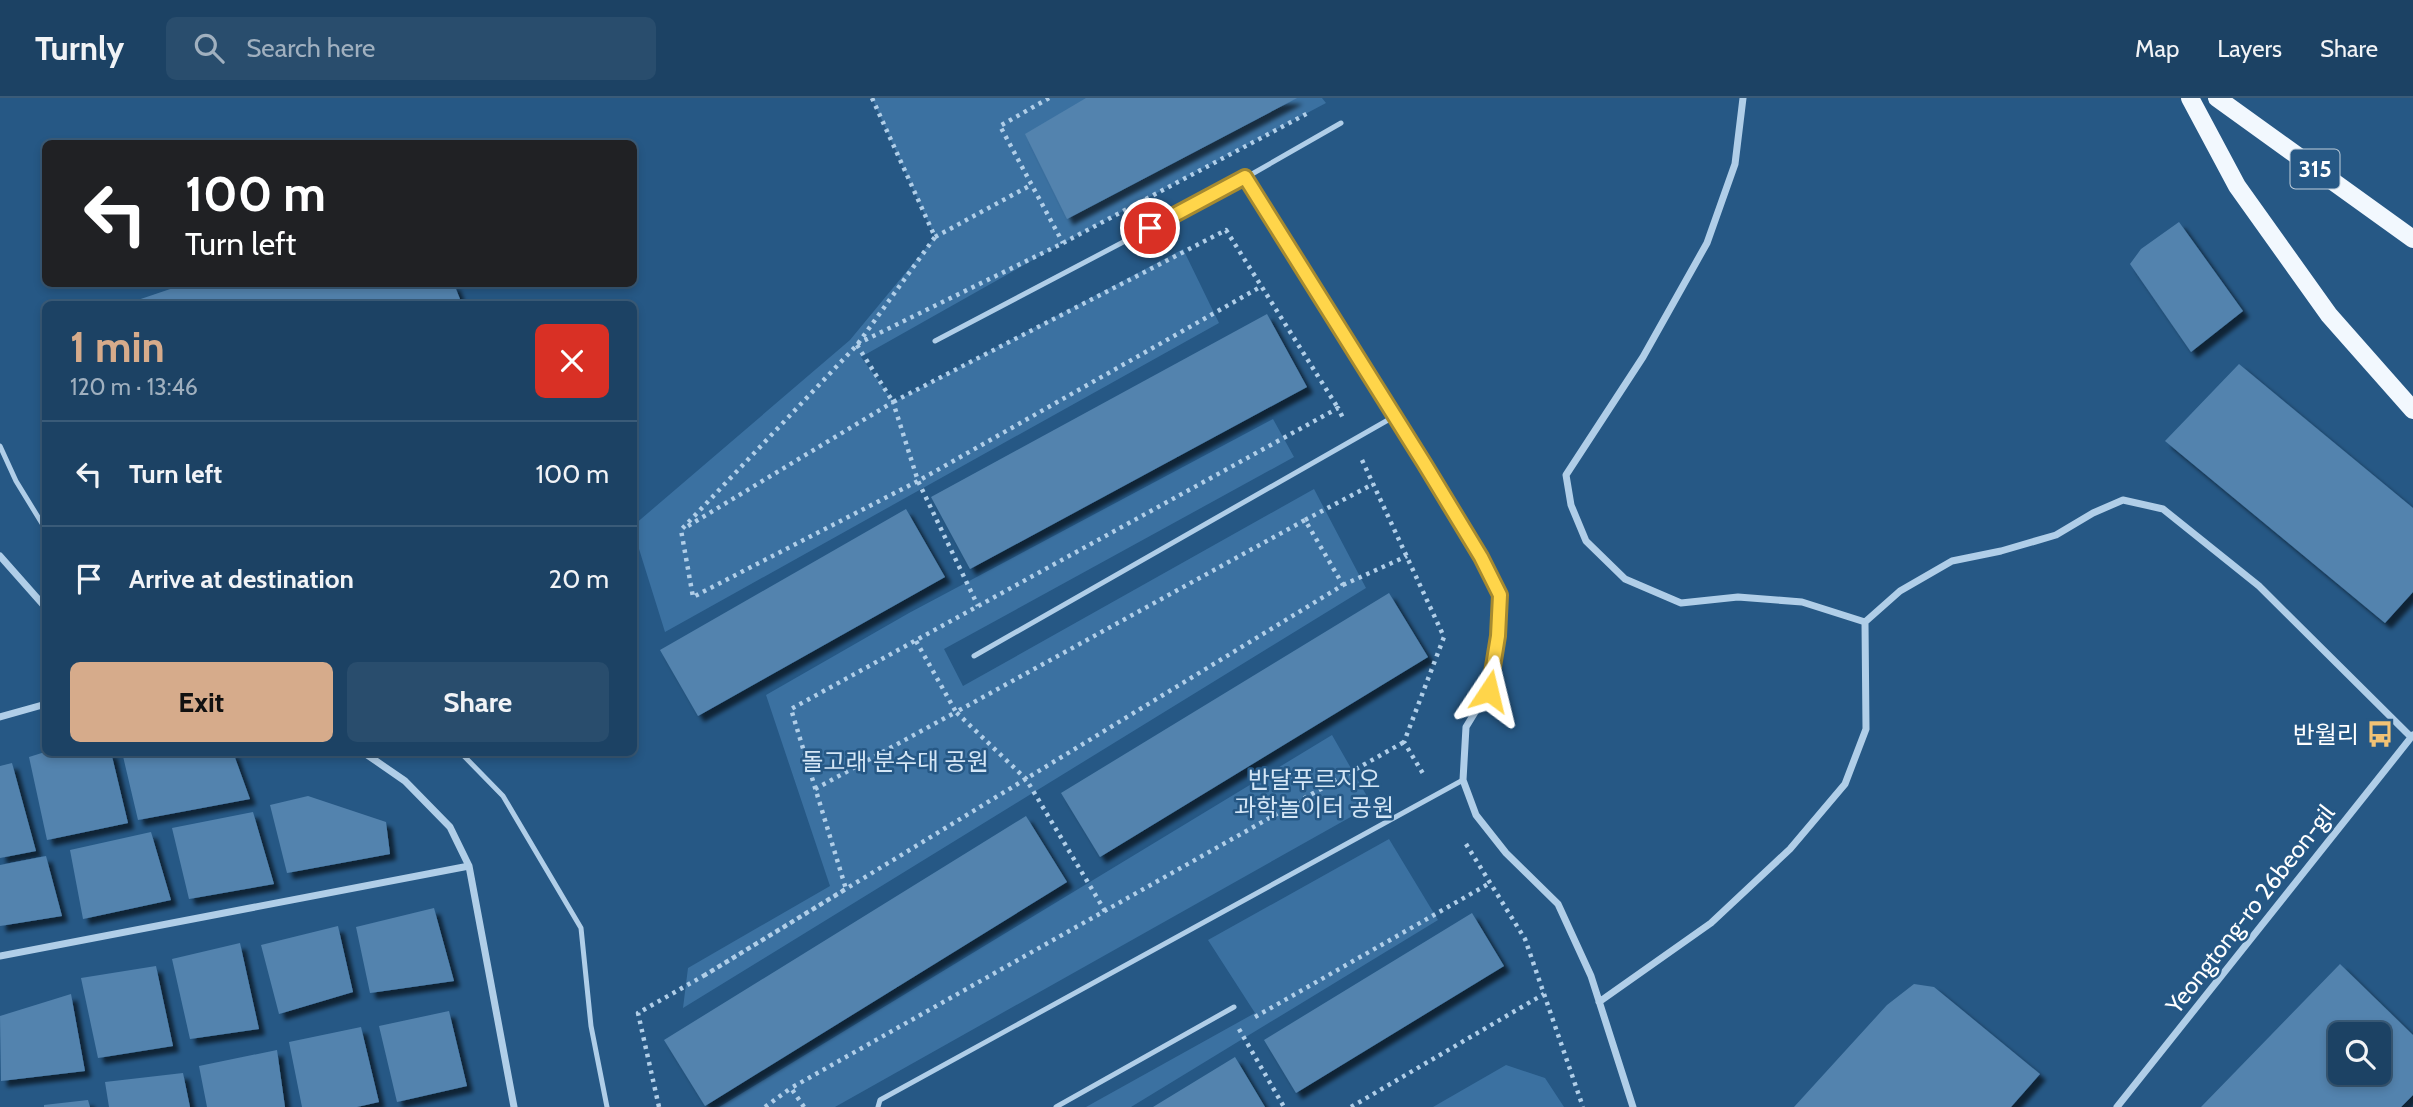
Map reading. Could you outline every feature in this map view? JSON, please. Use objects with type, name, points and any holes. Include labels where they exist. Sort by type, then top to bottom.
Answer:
[{"type":"main road","points":[[2190,98],[2236,186],[2329,315],[2413,410]]},
{"type":"main road","name":"315","points":[[2217,98],[2413,239]]},
{"type":"street","points":[[1743,98],[1735,164],[1707,243],[1643,357],[1566,475],[1571,505],[1586,541],[1625,579],[1681,603],[1738,597],[1802,602],[1865,622]]},
{"type":"street","points":[[1245,177],[1395,416],[1481,557],[1500,595],[1498,636],[1489,691],[1466,727],[1463,780],[1476,816],[1507,853],[1558,904],[1591,976],[1633,1107]]},
{"type":"street","points":[[1599,1002],[1711,923],[1790,849],[1845,784],[1866,729],[1865,622],[1900,592],[1952,561],[2056,536],[2094,513],[2123,500],[2163,509],[2259,586],[2412,736]]},
{"type":"street","points":[[0,556],[42,603]]},
{"type":"street","points":[[0,717],[42,705]]},
{"type":"street","name":"Yeongtong-ro 26beon-gil","points":[[2117,1107],[2412,736]]},
{"type":"street","points":[[369,756],[405,781],[450,827],[469,866],[514,1107]]},
{"type":"street","points":[[0,956],[469,866]]},
{"type":"lane","points":[[935,341],[1245,177],[1341,123]]},
{"type":"lane","points":[[974,656],[1395,416]]},
{"type":"lane","points":[[0,446],[16,481],[42,523]]},
{"type":"lane","points":[[464,756],[503,796],[581,928],[591,1026],[607,1107]]},
{"type":"lane","points":[[878,1107],[880,1100],[891,1093],[1463,780]]},
{"type":"lane","points":[[1055,1107],[1234,1007]]},
{"type":"path","points":[[872,98],[935,237]]},
{"type":"path","points":[[1049,98],[1000,125],[1063,243]]},
{"type":"path","points":[[857,345],[1063,243],[1314,109]]},
{"type":"path","points":[[681,530],[857,345],[935,237],[1031,185]]},
{"type":"path","points":[[681,530],[893,402],[1226,230],[1338,408],[1444,637],[1404,742],[791,1088],[765,1107]]},
{"type":"path","points":[[681,530],[693,597],[918,481],[1262,286]]},
{"type":"path","points":[[857,345],[893,402],[918,481],[978,606]]},
{"type":"path","points":[[659,1107],[638,1013],[846,889],[791,709],[1338,408]]},
{"type":"path","points":[[816,789],[1373,484]]},
{"type":"path","points":[[1305,520],[1343,585]]},
{"type":"path","points":[[705,975],[1343,585],[1407,556]]},
{"type":"path","points":[[916,640],[956,712],[1026,779],[1105,911]]},
{"type":"path","points":[[1404,742],[1436,795]]},
{"type":"path","points":[[1463,839],[1525,939],[1583,1107]]},
{"type":"path","points":[[1250,1020],[1490,883]]},
{"type":"path","points":[[1351,1107],[1544,994]]},
{"type":"path","points":[[1226,1033],[1238,1026],[1284,1107]]},
{"type":"path","points":[[791,1088],[804,1107]]},
{"type":"green space","points":[[872,98],[1322,98],[1326,103],[1063,243],[861,357],[894,402],[1183,249],[1219,323],[665,632],[637,543],[637,522],[850,340],[935,237]]},
{"type":"green space","name":"돌고래 분수대 공원","points":[[1273,419],[1294,457],[944,649],[963,686],[1314,489],[1366,588],[683,1008],[688,968],[830,886],[766,695],[909,613]]},
{"type":"green space","name":"반달푸르지오 과학놀이터 공원","points":[[1332,735],[1372,805],[835,1107],[719,1107]]},
{"type":"green space","name":"반달푸르지오 과학놀이터 공원","points":[[1389,839],[1438,920],[1131,1107],[1086,1107],[1255,1013],[1208,940]]},
{"type":"green space","points":[[1506,1065],[1545,1078],[1564,1107],[1433,1107]]},
{"type":"building","points":[[1086,98],[1297,98],[1067,219],[1025,134]]},
{"type":"building","points":[[2179,222],[2243,311],[2191,352],[2130,264],[2141,249]]},
{"type":"building","points":[[176,287],[455,287],[461,301],[135,301]]},
{"type":"building","points":[[1267,314],[1307,387],[970,569],[931,497]]},
{"type":"building","points":[[2239,364],[2413,508],[2413,592],[2385,623],[2165,441]]},
{"type":"building","points":[[906,509],[945,577],[698,716],[660,650]]},
{"type":"building","points":[[1389,593],[1428,657],[1100,857],[1061,793]]},
{"type":"building","points":[[42,753],[42,756],[112,756],[128,823],[47,840],[29,757]]},
{"type":"building","points":[[123,756],[234,756],[250,799],[138,820]]},
{"type":"building","points":[[12,763],[36,851],[0,858],[0,766]]},
{"type":"building","points":[[308,796],[386,822],[390,854],[287,873],[270,805]]},
{"type":"building","points":[[253,812],[274,884],[189,899],[172,828]]},
{"type":"building","points":[[1026,816],[1067,882],[705,1106],[664,1040]]},
{"type":"building","points":[[151,832],[171,900],[83,919],[70,850]]},
{"type":"building","points":[[46,856],[62,916],[0,926],[0,865]]},
{"type":"building","points":[[434,908],[454,981],[370,993],[356,927]]},
{"type":"building","points":[[1472,913],[1504,966],[1296,1093],[1264,1040]]},
{"type":"building","points":[[338,926],[353,992],[279,1014],[261,945]]},
{"type":"building","points":[[240,943],[259,1029],[190,1039],[172,959]]},
{"type":"building","points":[[2340,964],[2413,1035],[2413,1095],[2401,1107],[2201,1107]]},
{"type":"building","points":[[156,966],[173,1046],[98,1058],[81,978]]},
{"type":"building","points":[[1914,984],[1934,987],[2040,1074],[2011,1107],[1794,1107],[1887,1005]]},
{"type":"building","points":[[71,994],[85,1071],[1,1081],[0,1016]]},
{"type":"building","points":[[449,1011],[467,1086],[397,1102],[379,1026]]},
{"type":"building","points":[[361,1027],[379,1102],[357,1107],[302,1107],[289,1042]]},
{"type":"building","points":[[277,1050],[285,1107],[207,1107],[199,1066]]},
{"type":"building","points":[[1235,1057],[1265,1107],[1153,1107]]},
{"type":"building","points":[[183,1073],[190,1107],[109,1107],[105,1082]]},
{"type":"building","points":[[88,1100],[90,1107],[44,1107],[44,1105]]},
{"type":"place","name":"반월리","points":[[2380,734]]},
{"type":"route","points":[[1150,228],[1245,177],[1424,463],[1481,557],[1500,595],[1498,636],[1489,691]]}]
